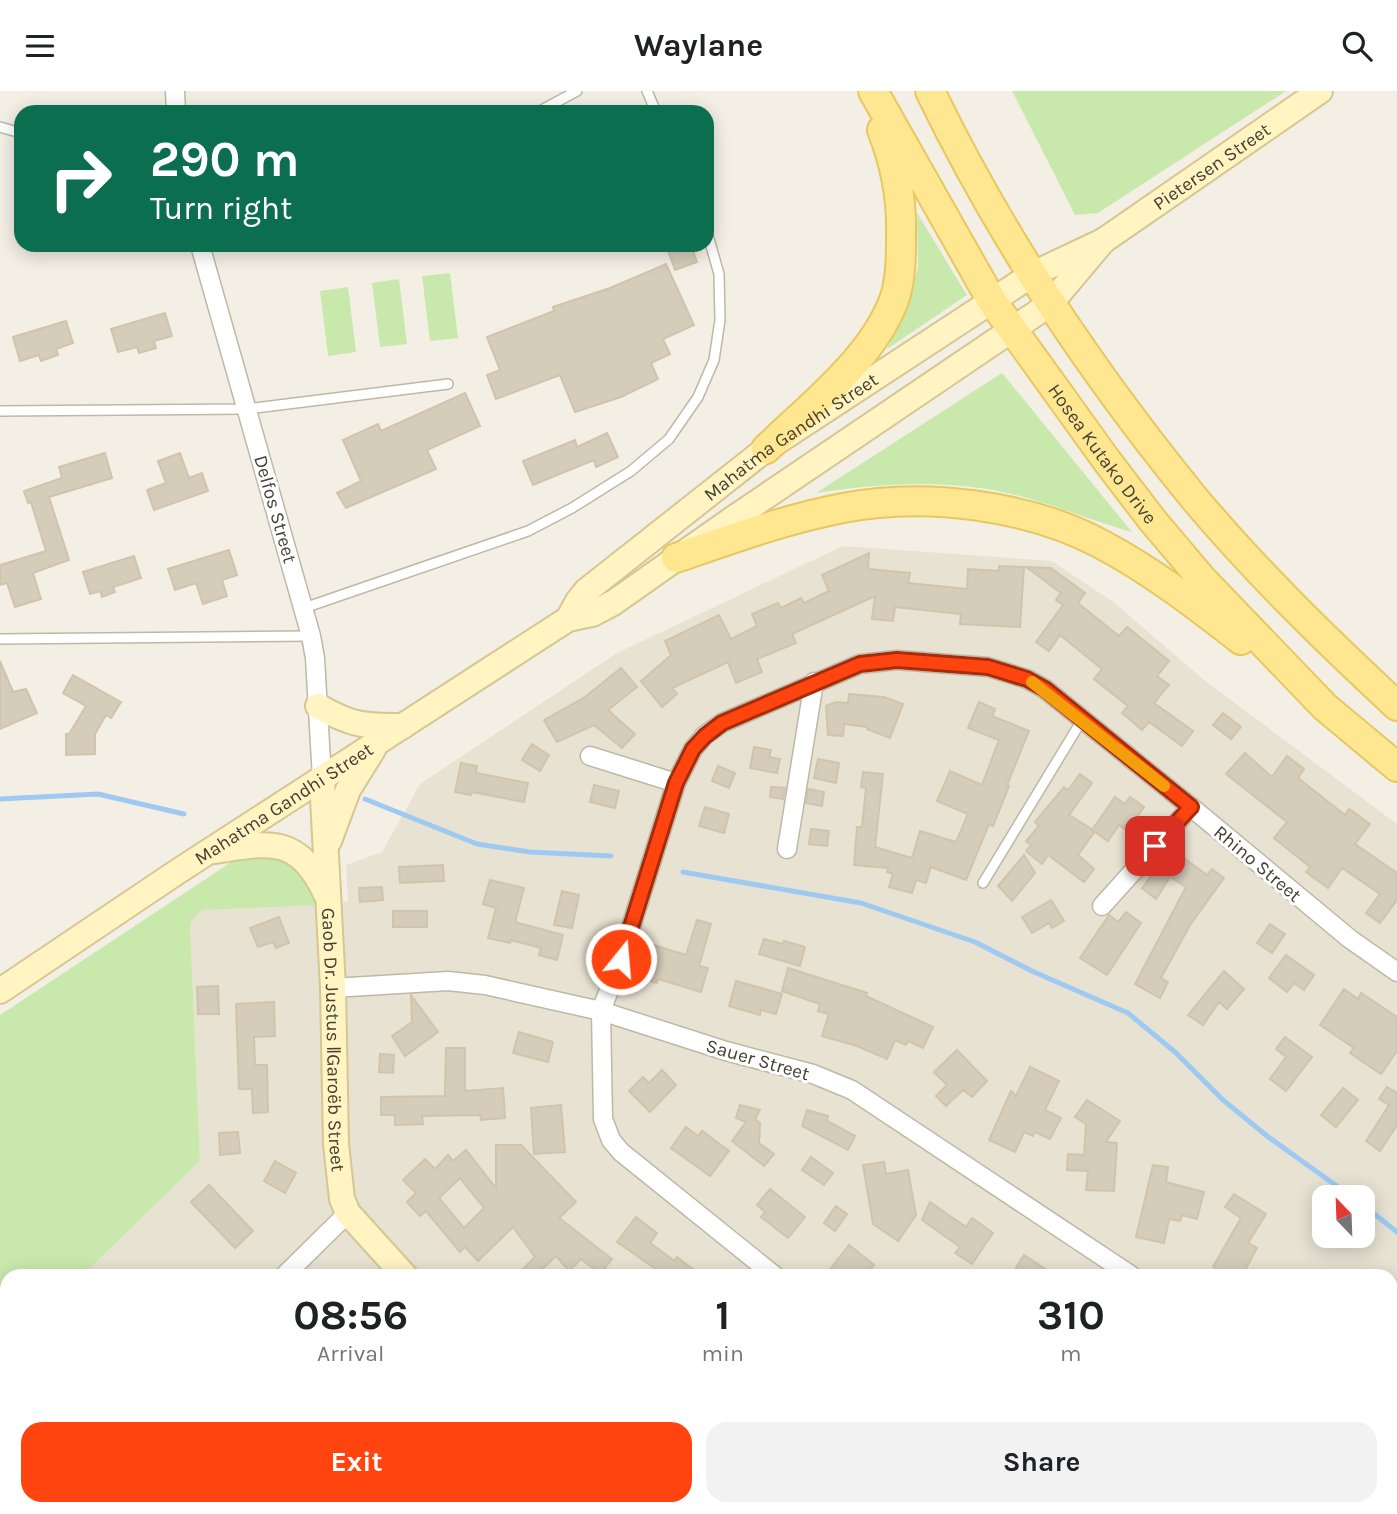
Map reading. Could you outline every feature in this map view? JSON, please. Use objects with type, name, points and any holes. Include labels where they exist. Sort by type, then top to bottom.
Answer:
[{"type":"main road","points":[[766,449],[863,352],[886,318],[896,294],[900,270],[902,212],[890,149],[867,91]]},
{"type":"main road","name":"Hosea Kutako Drive","points":[[873,91],[992,301],[1153,521],[1202,579],[1325,707],[1397,767]]},
{"type":"main road","points":[[930,91],[962,157],[1096,371],[1195,499],[1306,619],[1397,706]]},
{"type":"main road","points":[[676,558],[799,517],[846,507],[889,503],[979,505],[1072,531],[1141,567],[1181,593],[1325,707]]},
{"type":"street","name":"Pietersen Street","points":[[1033,274],[1103,241],[1320,91]]},
{"type":"street","name":"Pietersen Street","points":[[1051,302],[1103,241]]},
{"type":"street","name":"Delfos Street","points":[[202,252],[311,636],[321,779]]},
{"type":"street","name":"Mahatma Gandhi Street","points":[[568,619],[586,591],[766,449],[1033,274]]},
{"type":"street","name":"Mahatma Gandhi Street","points":[[0,991],[207,852],[568,619],[592,614],[613,603],[1051,302]]},
{"type":"street","name":"Rhino Street","points":[[601,1011],[621,959],[676,783],[693,749],[722,723],[814,682],[860,664],[897,660],[988,667],[1027,679],[1045,689],[1350,939],[1397,972]]},
{"type":"street","points":[[786,849],[814,682]]},
{"type":"street","points":[[318,706],[355,724],[403,726]]},
{"type":"street","points":[[327,847],[348,790],[378,742]]},
{"type":"street","points":[[590,756],[676,783]]},
{"type":"street","name":"Gaob Dr. Justus ǁGaroëb Street","points":[[321,779],[333,988],[336,1144],[342,1199],[348,1213],[399,1269]]},
{"type":"street","points":[[1102,906],[1191,807]]},
{"type":"street","points":[[207,852],[258,845],[286,848],[310,865],[328,898]]},
{"type":"street","name":"Sauer Street","points":[[333,988],[448,981],[485,985],[601,1011],[726,1051],[813,1074],[852,1090],[1121,1269]]},
{"type":"street","points":[[601,1011],[601,1097],[603,1119],[611,1140],[640,1170],[766,1269]]},
{"type":"street","points":[[291,1269],[348,1213]]},
{"type":"lane","points":[[551,105],[577,91]]},
{"type":"lane","points":[[304,608],[528,531],[572,508],[631,471],[669,439],[698,397],[714,360],[720,320],[719,274],[713,252]]},
{"type":"lane","points":[[0,411],[247,409],[448,384]]},
{"type":"lane","points":[[0,639],[311,636]]},
{"type":"lane","points":[[983,883],[1082,720]]},
{"type":"shaded area","points":[[843,546],[1052,561],[1112,601],[1204,680],[1397,824],[1397,1269],[89,1269],[200,1161],[190,923],[201,910],[348,902],[346,865],[382,852],[420,784],[617,653]]},
{"type":"green space","points":[[1012,91],[1286,91],[1098,213],[1075,215]]},
{"type":"green space","points":[[917,213],[967,295],[887,349],[910,298],[918,267]]},
{"type":"green space","points":[[450,273],[458,338],[430,341],[422,276]]},
{"type":"green space","points":[[399,279],[407,344],[380,347],[372,283]]},
{"type":"green space","points":[[348,287],[356,352],[328,356],[320,291]]},
{"type":"green space","points":[[1002,373],[1132,532],[1024,497],[965,486],[902,484],[816,493]]},
{"type":"green space","points":[[280,853],[314,889],[317,905],[202,910],[190,923],[200,1161],[89,1269],[0,1269],[0,1015],[239,857]]},
{"type":"building","points":[[669,252],[693,252],[697,262],[675,270]]},
{"type":"building","points":[[666,264],[694,325],[663,339],[670,354],[651,363],[658,379],[621,397],[575,412],[560,375],[496,399],[487,375],[500,370],[487,337],[554,311],[553,307],[610,288]]},
{"type":"building","points":[[165,313],[172,336],[154,341],[156,348],[139,353],[137,347],[118,352],[111,329]]},
{"type":"building","points":[[66,321],[73,343],[56,349],[58,355],[41,361],[39,355],[20,361],[13,337]]},
{"type":"building","points":[[465,393],[480,426],[427,450],[436,469],[346,508],[337,493],[361,481],[343,440],[378,424],[381,431]]},
{"type":"building","points":[[607,433],[618,457],[596,467],[594,460],[533,485],[523,461],[575,440],[577,447]]},
{"type":"building","points":[[105,453],[112,478],[49,497],[69,560],[33,573],[41,599],[15,607],[7,583],[0,585],[0,565],[46,551],[31,502],[28,503],[24,491],[62,478],[59,467]]},
{"type":"building","points":[[180,453],[189,478],[202,473],[208,491],[154,510],[147,490],[166,483],[158,461]]},
{"type":"building","points":[[229,550],[237,575],[222,580],[227,596],[203,604],[196,583],[175,590],[168,569]]},
{"type":"building","points":[[869,553],[868,569],[910,573],[908,583],[967,589],[968,569],[999,571],[999,566],[1024,567],[1020,627],[960,624],[961,614],[895,607],[893,621],[872,619],[875,596],[792,634],[796,643],[757,659],[762,672],[736,683],[728,662],[672,688],[677,694],[662,707],[641,681],[671,655],[665,641],[719,615],[731,639],[757,626],[752,614],[778,603],[781,608],[801,598],[804,603],[829,591],[822,575]]},
{"type":"building","points":[[134,556],[141,578],[113,587],[115,592],[102,597],[100,591],[90,594],[83,572]]},
{"type":"building","points":[[1026,567],[1051,568],[1085,593],[1078,603],[1119,636],[1127,627],[1169,661],[1157,676],[1169,685],[1154,703],[1193,731],[1182,746],[1149,722],[1142,730],[1122,713],[1128,706],[1094,679],[1102,669],[1060,635],[1049,651],[1036,642],[1063,605],[1056,600],[1061,593]]},
{"type":"building","points":[[0,661],[13,692],[26,689],[37,713],[0,729]]},
{"type":"building","points":[[621,668],[637,687],[608,710],[635,734],[622,748],[594,725],[557,742],[544,720],[585,697]]},
{"type":"building","points":[[73,675],[121,702],[111,718],[106,715],[95,734],[95,754],[66,755],[66,734],[69,734],[86,706],[63,693]]},
{"type":"building","points":[[849,694],[884,697],[903,704],[890,738],[867,727],[844,724],[843,736],[828,735],[826,706],[836,702],[848,703]]},
{"type":"building","points":[[979,702],[995,709],[992,716],[1029,731],[993,826],[989,824],[966,880],[931,867],[926,883],[916,880],[912,893],[889,887],[893,874],[887,872],[888,868],[854,865],[857,827],[862,827],[866,788],[861,787],[863,772],[883,774],[875,847],[912,858],[920,831],[956,842],[968,814],[937,801],[950,771],[982,785],[999,740],[968,728]]},
{"type":"building","points":[[1223,713],[1241,727],[1231,739],[1213,725]]},
{"type":"building","points":[[532,744],[549,755],[540,771],[522,760]]},
{"type":"building","points":[[754,747],[771,750],[769,757],[780,759],[777,773],[750,768]]},
{"type":"building","points":[[1245,753],[1272,777],[1287,756],[1304,769],[1298,778],[1345,815],[1349,809],[1370,824],[1355,844],[1397,873],[1397,900],[1380,923],[1366,913],[1380,894],[1342,868],[1328,888],[1306,872],[1310,867],[1274,838],[1287,822],[1226,774]]},
{"type":"building","points":[[818,759],[839,763],[836,783],[814,778]]},
{"type":"building","points":[[461,763],[477,766],[476,773],[528,783],[524,802],[472,792],[471,795],[455,792]]},
{"type":"building","points":[[718,766],[735,773],[729,788],[712,781]]},
{"type":"building","points":[[1080,774],[1092,783],[1069,815],[1095,831],[1078,855],[1094,869],[1084,882],[1048,855],[1042,864],[1026,851],[1031,845],[1026,841],[1039,826],[1035,822],[1064,787],[1068,790]]},
{"type":"building","points":[[594,785],[619,791],[615,808],[590,802]]},
{"type":"building","points":[[771,787],[785,788],[783,799],[770,797]]},
{"type":"building","points":[[808,789],[824,792],[822,806],[806,803]]},
{"type":"building","points":[[1115,797],[1125,804],[1130,797],[1144,807],[1127,831],[1119,825],[1108,841],[1092,830]]},
{"type":"building","points":[[705,807],[729,814],[724,833],[699,826]]},
{"type":"building","points":[[811,829],[829,831],[827,846],[809,844]]},
{"type":"building","points":[[1172,849],[1207,875],[1212,869],[1224,878],[1190,925],[1161,978],[1168,982],[1160,998],[1135,984],[1186,887],[1170,877],[1156,899],[1142,888]]},
{"type":"building","points":[[1024,855],[1035,873],[1012,901],[998,886]]},
{"type":"building","points":[[443,865],[444,881],[400,883],[399,867]]},
{"type":"building","points":[[490,880],[524,888],[515,922],[563,935],[557,960],[539,955],[541,948],[511,940],[510,943],[488,938],[496,908],[483,904]]},
{"type":"building","points":[[382,887],[383,900],[360,902],[359,888]]},
{"type":"building","points":[[562,891],[579,895],[572,928],[554,925]]},
{"type":"building","points":[[1051,900],[1064,921],[1052,928],[1049,923],[1032,933],[1022,917]]},
{"type":"building","points":[[393,911],[427,911],[427,927],[393,927]]},
{"type":"building","points":[[1126,912],[1141,923],[1107,975],[1080,958],[1109,915],[1118,922]]},
{"type":"building","points":[[279,917],[289,943],[276,948],[273,942],[258,947],[250,928]]},
{"type":"building","points":[[697,920],[711,924],[699,966],[708,968],[701,992],[658,979],[657,983],[643,979],[653,945],[686,955]]},
{"type":"building","points":[[1270,924],[1285,934],[1272,953],[1257,943]]},
{"type":"building","points":[[764,939],[805,947],[800,966],[759,954]]},
{"type":"building","points":[[1286,955],[1314,975],[1304,990],[1294,983],[1287,992],[1269,978]]},
{"type":"building","points":[[788,968],[867,993],[866,996],[933,1027],[923,1048],[908,1041],[906,1045],[895,1040],[887,1059],[857,1046],[822,1036],[829,1014],[818,1011],[820,1004],[782,991]]},
{"type":"building","points":[[1224,971],[1244,989],[1227,1009],[1219,1002],[1203,1025],[1188,1015]]},
{"type":"building","points":[[736,981],[782,994],[776,1014],[761,1010],[760,1015],[729,1006]]},
{"type":"building","points":[[218,986],[219,1014],[198,1014],[197,987]]},
{"type":"building","points":[[1344,989],[1358,999],[1361,993],[1397,1017],[1397,1051],[1381,1074],[1350,1053],[1354,1048],[1320,1025]]},
{"type":"building","points":[[411,995],[438,1032],[405,1056],[392,1036],[412,1022]]},
{"type":"building","points":[[274,1002],[275,1036],[254,1037],[255,1065],[267,1065],[268,1112],[253,1113],[252,1089],[239,1089],[236,1004]]},
{"type":"building","points":[[519,1032],[553,1042],[548,1062],[513,1053]]},
{"type":"building","points":[[1285,1037],[1312,1057],[1286,1091],[1270,1079],[1286,1057],[1276,1049]]},
{"type":"building","points":[[446,1048],[465,1048],[465,1091],[503,1088],[505,1118],[481,1120],[480,1115],[422,1116],[423,1124],[395,1125],[395,1115],[381,1115],[381,1097],[445,1096]]},
{"type":"building","points":[[957,1050],[987,1081],[972,1097],[963,1090],[946,1106],[936,1096],[947,1085],[934,1072]]},
{"type":"building","points":[[380,1054],[394,1055],[393,1073],[379,1072]]},
{"type":"building","points":[[1030,1067],[1059,1081],[1045,1110],[1061,1118],[1050,1139],[1035,1132],[1033,1136],[1024,1132],[1015,1152],[989,1140],[1011,1091],[1016,1096]]},
{"type":"building","points":[[662,1070],[676,1085],[650,1112],[629,1091],[643,1077],[649,1083]]},
{"type":"building","points":[[1387,1087],[1397,1093],[1397,1125],[1380,1151],[1366,1141],[1389,1105],[1379,1099]]},
{"type":"building","points":[[1343,1088],[1358,1100],[1336,1127],[1321,1115]]},
{"type":"building","points":[[1087,1100],[1120,1121],[1106,1142],[1117,1143],[1114,1191],[1086,1190],[1088,1171],[1067,1170],[1068,1154],[1084,1155],[1086,1124],[1075,1117]]},
{"type":"building","points":[[561,1105],[565,1152],[534,1154],[531,1108]]},
{"type":"building","points":[[740,1105],[760,1110],[755,1119],[760,1123],[759,1143],[774,1154],[764,1166],[732,1141],[746,1122],[736,1118]]},
{"type":"building","points":[[807,1110],[828,1116],[827,1121],[855,1136],[848,1150],[802,1126]]},
{"type":"building","points":[[686,1127],[698,1136],[702,1131],[729,1151],[710,1176],[671,1148]]},
{"type":"building","points":[[238,1132],[240,1153],[220,1155],[219,1133]]},
{"type":"building","points":[[496,1145],[521,1145],[576,1202],[559,1218],[612,1259],[604,1269],[594,1269],[581,1259],[571,1269],[567,1269],[556,1256],[542,1269],[523,1269],[535,1257],[513,1227],[478,1261],[465,1247],[460,1252],[426,1211],[420,1216],[407,1202],[416,1193],[403,1180],[425,1159],[435,1169],[448,1155],[453,1161],[466,1150],[496,1188]],"holes":[[[460,1178],[484,1208],[464,1228],[439,1198]]]},
{"type":"building","points":[[811,1157],[833,1173],[824,1185],[802,1170]]},
{"type":"building","points":[[275,1161],[296,1173],[285,1193],[264,1181]]},
{"type":"building","points":[[884,1162],[886,1174],[908,1170],[916,1215],[898,1241],[873,1224],[863,1165]]},
{"type":"building","points":[[1153,1165],[1168,1167],[1166,1182],[1204,1192],[1197,1219],[1182,1215],[1180,1221],[1169,1219],[1164,1243],[1136,1237]]},
{"type":"building","points":[[209,1185],[253,1231],[235,1248],[191,1202]]},
{"type":"building","points":[[770,1189],[805,1217],[788,1238],[761,1217],[765,1212],[757,1205]]},
{"type":"building","points":[[1234,1194],[1266,1214],[1248,1243],[1257,1248],[1246,1269],[1213,1267],[1241,1218],[1225,1207]]},
{"type":"building","points":[[930,1202],[966,1227],[972,1218],[993,1233],[972,1264],[955,1253],[960,1247],[922,1220]]},
{"type":"building","points":[[836,1206],[847,1214],[835,1231],[824,1223]]},
{"type":"building","points":[[636,1217],[657,1233],[650,1243],[675,1261],[677,1257],[693,1269],[656,1269],[617,1242]]},
{"type":"building","points":[[849,1245],[874,1265],[871,1269],[830,1269]]},
{"type":"building","points":[[1024,1255],[1045,1269],[1015,1269]]},
{"type":"waterway","points":[[0,799],[98,794],[184,814]]},
{"type":"waterway","points":[[365,799],[477,844],[530,852],[611,856]]},
{"type":"waterway","points":[[683,872],[861,903],[975,942],[1034,972],[1128,1013],[1175,1052],[1223,1100],[1267,1136],[1335,1185]]},
{"type":"waterway","points":[[1376,1215],[1397,1232]]},
{"type":"slow traffic","points":[[1032,682],[1045,689],[1164,786]]},
{"type":"route","points":[[621,959],[676,783],[693,749],[722,723],[860,664],[897,660],[988,667],[1010,672],[1045,689],[1191,807],[1155,846]]}]
